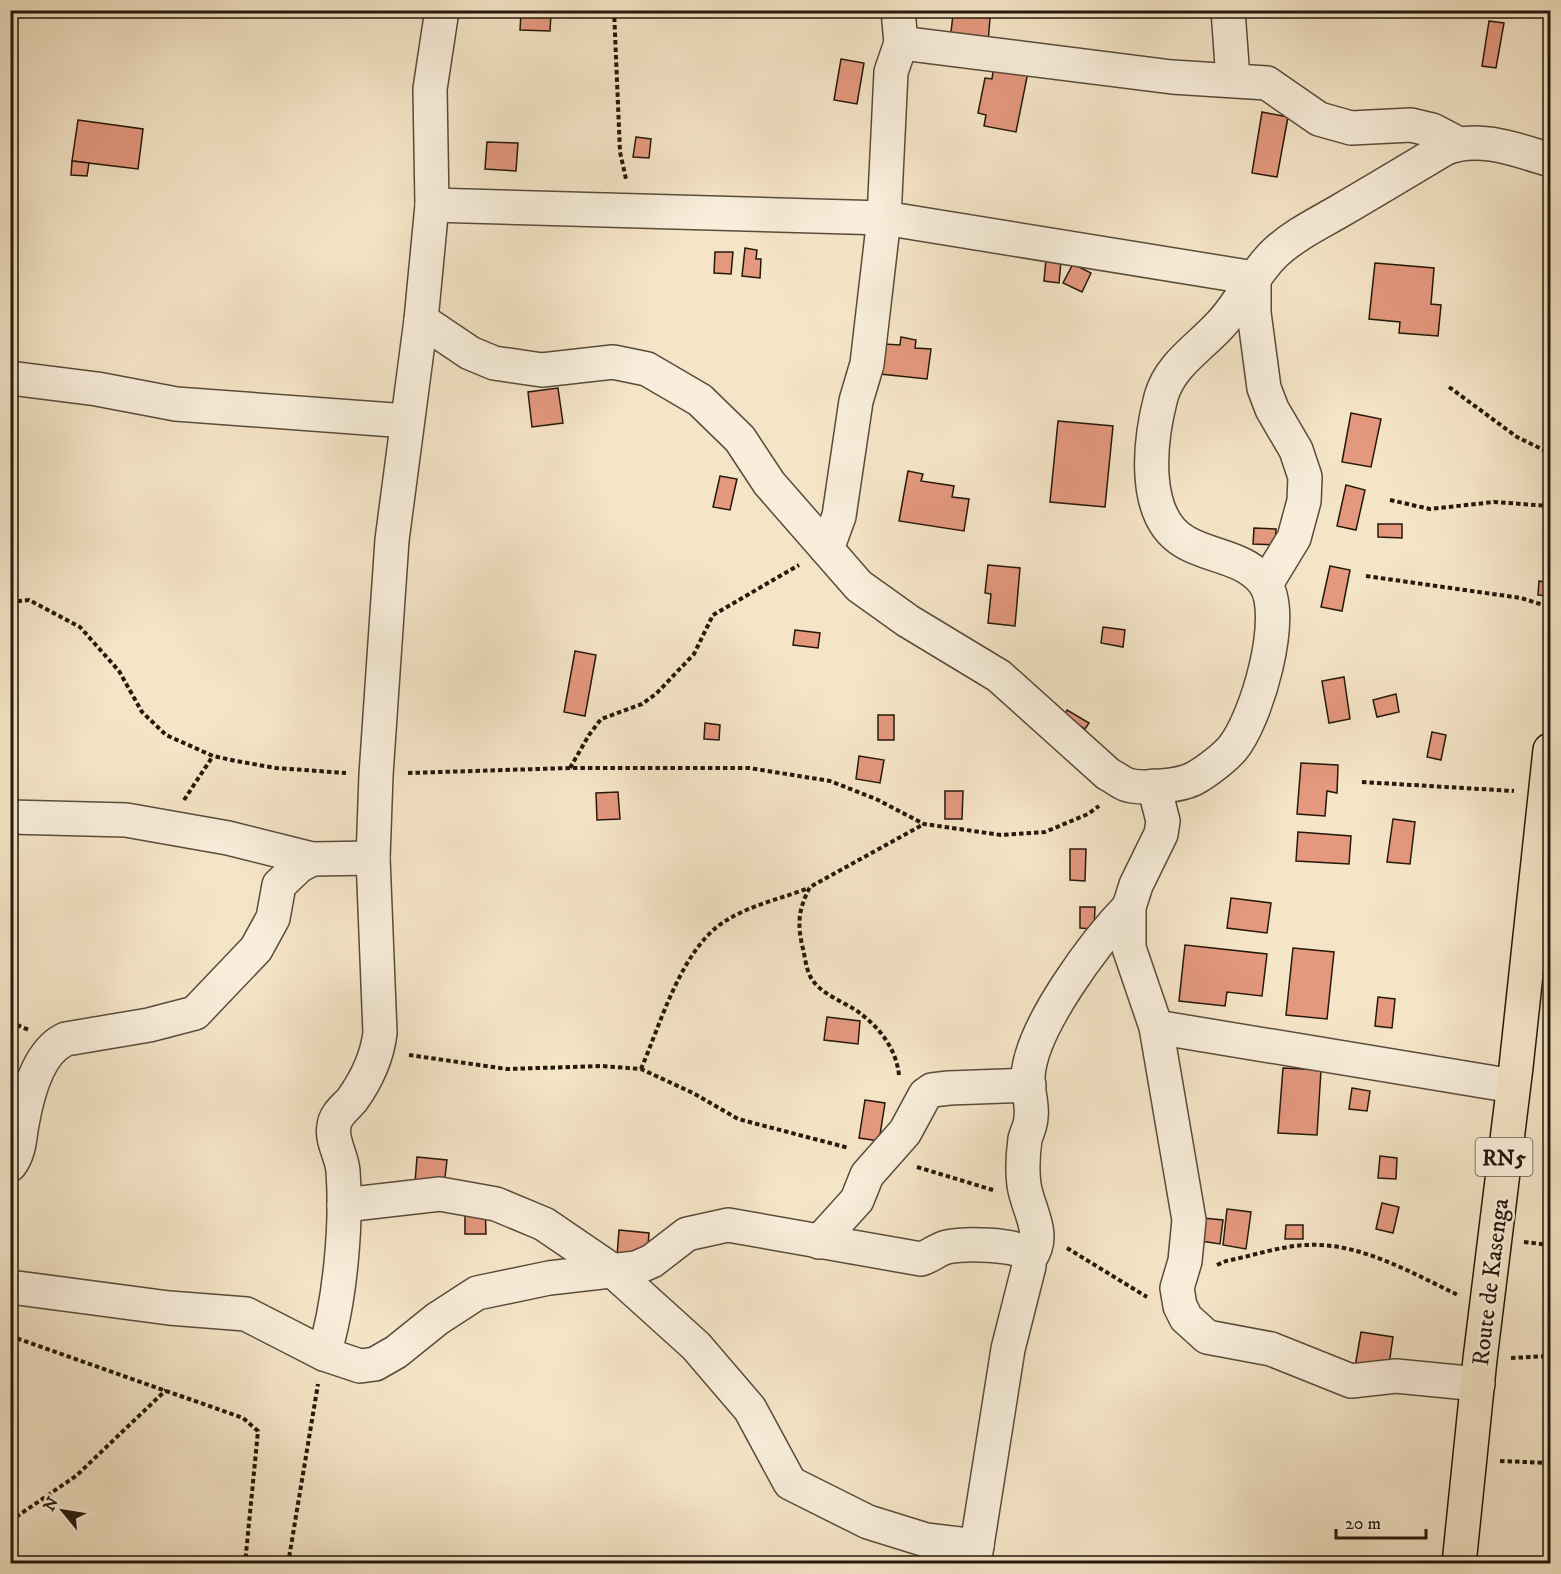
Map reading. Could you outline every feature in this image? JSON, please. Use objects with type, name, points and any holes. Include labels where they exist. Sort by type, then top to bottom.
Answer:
[{"type":"highway","name":"Route de Kasenga","points":[[1459,1563],[1513,1086],[1543,885],[1546,794],[1551,750]]},
{"type":"street","points":[[324,1354],[333,1326],[344,1205],[343,1168],[333,1126],[339,1114],[369,1074],[378,1052],[380,1033],[373,858],[376,775],[392,540],[421,320],[432,205],[430,89],[442,10]]},
{"type":"street","points":[[827,549],[839,516],[856,401],[867,364],[884,218],[891,72],[901,43],[898,10]]},
{"type":"street","points":[[1228,10],[1233,80]]},
{"type":"street","points":[[901,43],[1172,76],[1268,83],[1319,118],[1351,128],[1411,125],[1432,130],[1458,143],[1512,148],[1551,160]]},
{"type":"street","points":[[421,320],[471,353],[495,363],[542,370],[613,362],[647,369],[700,400],[740,438],[769,483],[860,586],[908,621],[999,676],[1108,774],[1140,786],[1194,779],[1232,748],[1253,708],[1270,658],[1272,610],[1266,584],[1255,573],[1239,564],[1185,543],[1173,533],[1163,517],[1152,488],[1152,440],[1162,395],[1169,378],[1183,360],[1221,325],[1254,278],[1275,253],[1299,235],[1458,143]]},
{"type":"street","points":[[432,205],[884,218],[1254,278]]},
{"type":"street","points":[[1254,278],[1254,314],[1264,388],[1272,409],[1296,450],[1305,477],[1304,501],[1294,538],[1266,584]]},
{"type":"street","points":[[10,378],[97,389],[176,404],[407,422]]},
{"type":"street","points":[[1140,786],[1163,821],[1161,834],[1136,885],[1129,907],[1129,948],[1156,1027],[1189,1220],[1185,1261],[1177,1288],[1180,1306],[1197,1329],[1207,1337],[1289,1354],[1351,1382],[1396,1376],[1479,1372]]},
{"type":"street","points":[[10,817],[126,820],[167,826],[312,859],[373,858]]},
{"type":"street","points":[[10,1164],[17,1155],[21,1141],[21,1127],[32,1085],[56,1043],[66,1039],[148,1025],[195,1013],[256,949],[273,918],[279,885],[299,866],[312,859]]},
{"type":"street","points":[[344,1205],[440,1194],[496,1204],[544,1224],[613,1271],[696,1346],[720,1371],[750,1409],[790,1484],[868,1522],[976,1555],[1008,1349],[1030,1258],[1037,1242],[1038,1230],[1024,1184],[1025,1138],[1031,1118],[1027,1078],[1032,1058],[1063,993],[1102,934],[1129,907]]},
{"type":"street","points":[[1156,1027],[1513,1086]]},
{"type":"street","points":[[819,1242],[857,1200],[867,1175],[905,1131],[921,1100],[932,1090],[1029,1085]]},
{"type":"street","points":[[857,1200],[862,1229],[859,1249]]},
{"type":"street","points":[[10,1287],[169,1308],[246,1314],[324,1354],[360,1366],[375,1364],[396,1352],[436,1318],[477,1293],[549,1278],[636,1268],[652,1261],[687,1234],[708,1228],[728,1226],[921,1259],[945,1247],[958,1245],[1017,1248],[1028,1254],[1030,1258]]},
{"type":"path","points":[[614,10],[620,152],[634,212]]},
{"type":"path","points":[[1449,387],[1517,437],[1551,453]]},
{"type":"path","points":[[1390,501],[1430,510],[1494,502],[1551,506]]},
{"type":"path","points":[[570,768],[589,735],[602,719],[642,704],[656,694],[694,654],[713,615],[827,549]]},
{"type":"path","points":[[1366,576],[1521,598],[1551,607]]},
{"type":"path","points":[[10,602],[29,600],[80,627],[119,671],[142,712],[166,735],[213,756],[276,768],[376,775],[570,768],[761,770],[830,781],[876,799],[924,824],[1001,835],[1045,832],[1088,814],[1140,786]]},
{"type":"path","points":[[167,826],[213,756]]},
{"type":"path","points":[[1362,782],[1546,794]]},
{"type":"path","points":[[641,1069],[684,970],[704,938],[728,919],[810,887],[924,824]]},
{"type":"path","points":[[810,887],[800,906],[797,924],[810,976],[819,987],[856,1010],[884,1035],[897,1060],[904,1088],[910,1095],[921,1100]]},
{"type":"path","points":[[378,1052],[507,1069],[620,1066],[641,1069],[693,1093],[738,1119],[881,1158]]},
{"type":"path","points":[[10,1336],[243,1418],[258,1431],[245,1563]]},
{"type":"path","points":[[288,1563],[324,1354]]},
{"type":"path","points":[[1479,1372],[1551,1356]]},
{"type":"path","points":[[10,1521],[75,1476],[166,1390]]},
{"type":"path","points":[[1471,1459],[1551,1463]]},
{"type":"building","points":[[521,13],[551,14],[550,31],[520,30]]},
{"type":"building","points":[[953,15],[990,18],[988,43],[950,40]]},
{"type":"building","points":[[1489,21],[1504,23],[1496,68],[1482,66]]},
{"type":"building","points":[[841,59],[864,63],[857,104],[834,100]]},
{"type":"building","points":[[994,65],[1028,72],[1016,132],[984,126],[986,115],[978,113],[985,78],[992,79]]},
{"type":"building","points":[[1262,112],[1288,117],[1277,177],[1252,173]]},
{"type":"building","points":[[78,120],[143,129],[138,169],[72,161]]},
{"type":"building","points":[[636,137],[651,139],[649,158],[633,157]]},
{"type":"building","points":[[487,142],[518,143],[516,171],[485,169]]},
{"type":"building","points":[[72,161],[89,163],[87,176],[71,175]]},
{"type":"building","points":[[745,248],[757,250],[756,259],[761,259],[760,278],[742,276]]},
{"type":"building","points":[[715,252],[733,252],[731,274],[714,273]]},
{"type":"building","points":[[1046,259],[1061,261],[1059,283],[1044,281]]},
{"type":"building","points":[[1375,263],[1434,268],[1431,304],[1441,305],[1438,336],[1399,333],[1400,322],[1369,319]]},
{"type":"building","points":[[1073,264],[1091,273],[1082,292],[1063,283]]},
{"type":"building","points":[[901,337],[916,340],[915,348],[931,349],[927,379],[880,374],[884,344],[900,345]]},
{"type":"building","points":[[558,388],[563,423],[532,427],[528,392]]},
{"type":"building","points":[[1351,413],[1381,419],[1371,467],[1342,462]]},
{"type":"building","points":[[1058,421],[1113,426],[1105,507],[1050,502]]},
{"type":"building","points":[[908,471],[923,474],[921,481],[954,486],[952,497],[969,499],[964,531],[899,521]]},
{"type":"building","points":[[720,476],[737,479],[730,510],[713,507]]},
{"type":"building","points":[[1346,485],[1365,490],[1356,530],[1337,526]]},
{"type":"building","points":[[1378,524],[1402,524],[1402,538],[1378,537]]},
{"type":"building","points":[[1254,528],[1276,529],[1275,545],[1253,544]]},
{"type":"building","points":[[988,565],[1020,568],[1015,626],[988,623],[991,594],[985,593]]},
{"type":"building","points":[[1330,566],[1350,570],[1342,611],[1321,607]]},
{"type":"building","points":[[1539,581],[1550,583],[1550,596],[1538,595]]},
{"type":"building","points":[[1103,627],[1125,630],[1123,647],[1101,643]]},
{"type":"building","points":[[795,630],[820,633],[818,648],[793,645]]},
{"type":"building","points":[[575,651],[596,655],[585,716],[564,712]]},
{"type":"building","points":[[1344,677],[1350,719],[1329,723],[1322,681]]},
{"type":"building","points":[[1396,694],[1399,712],[1377,717],[1373,700]]},
{"type":"building","points":[[1067,710],[1089,723],[1085,729],[1064,716]]},
{"type":"building","points":[[878,715],[894,715],[894,740],[878,740]]},
{"type":"building","points":[[705,723],[720,725],[719,740],[704,739]]},
{"type":"building","points":[[1432,732],[1446,735],[1441,760],[1427,757]]},
{"type":"building","points":[[859,756],[884,760],[880,783],[856,779]]},
{"type":"building","points":[[1301,763],[1338,765],[1337,793],[1327,791],[1325,816],[1297,814]]},
{"type":"building","points":[[945,791],[963,791],[962,819],[945,819]]},
{"type":"building","points":[[618,792],[620,819],[597,820],[596,793]]},
{"type":"building","points":[[1393,819],[1415,822],[1410,864],[1387,862]]},
{"type":"building","points":[[1298,832],[1351,836],[1349,864],[1296,861]]},
{"type":"building","points":[[1070,849],[1086,849],[1085,881],[1070,880]]},
{"type":"building","points":[[1231,898],[1271,903],[1267,933],[1227,928]]},
{"type":"building","points":[[1080,907],[1095,907],[1094,929],[1080,928]]},
{"type":"building","points":[[1185,945],[1267,954],[1262,996],[1227,992],[1225,1006],[1179,1001]]},
{"type":"building","points":[[1293,948],[1334,952],[1327,1019],[1286,1015]]},
{"type":"building","points":[[1378,997],[1395,999],[1392,1028],[1375,1026]]},
{"type":"building","points":[[827,1017],[860,1021],[858,1044],[824,1040]]},
{"type":"building","points":[[1283,1068],[1321,1070],[1317,1135],[1278,1133]]},
{"type":"building","points":[[1352,1088],[1370,1091],[1367,1111],[1349,1109]]},
{"type":"building","points":[[865,1100],[885,1103],[879,1141],[859,1138]]},
{"type":"building","points":[[1380,1156],[1397,1158],[1396,1179],[1378,1178]]},
{"type":"building","points":[[417,1157],[447,1160],[444,1186],[415,1183]]},
{"type":"building","points":[[1382,1203],[1399,1207],[1393,1233],[1376,1229]]},
{"type":"building","points":[[465,1204],[485,1204],[486,1234],[465,1234]]},
{"type":"building","points":[[1227,1209],[1251,1212],[1246,1249],[1223,1245]]},
{"type":"building","points":[[1203,1218],[1223,1220],[1220,1244],[1201,1241]]},
{"type":"building","points":[[1286,1225],[1303,1225],[1303,1239],[1285,1239]]},
{"type":"building","points":[[619,1230],[649,1233],[647,1258],[617,1256]]},
{"type":"building","points":[[1361,1332],[1393,1337],[1388,1372],[1355,1367]]}]
